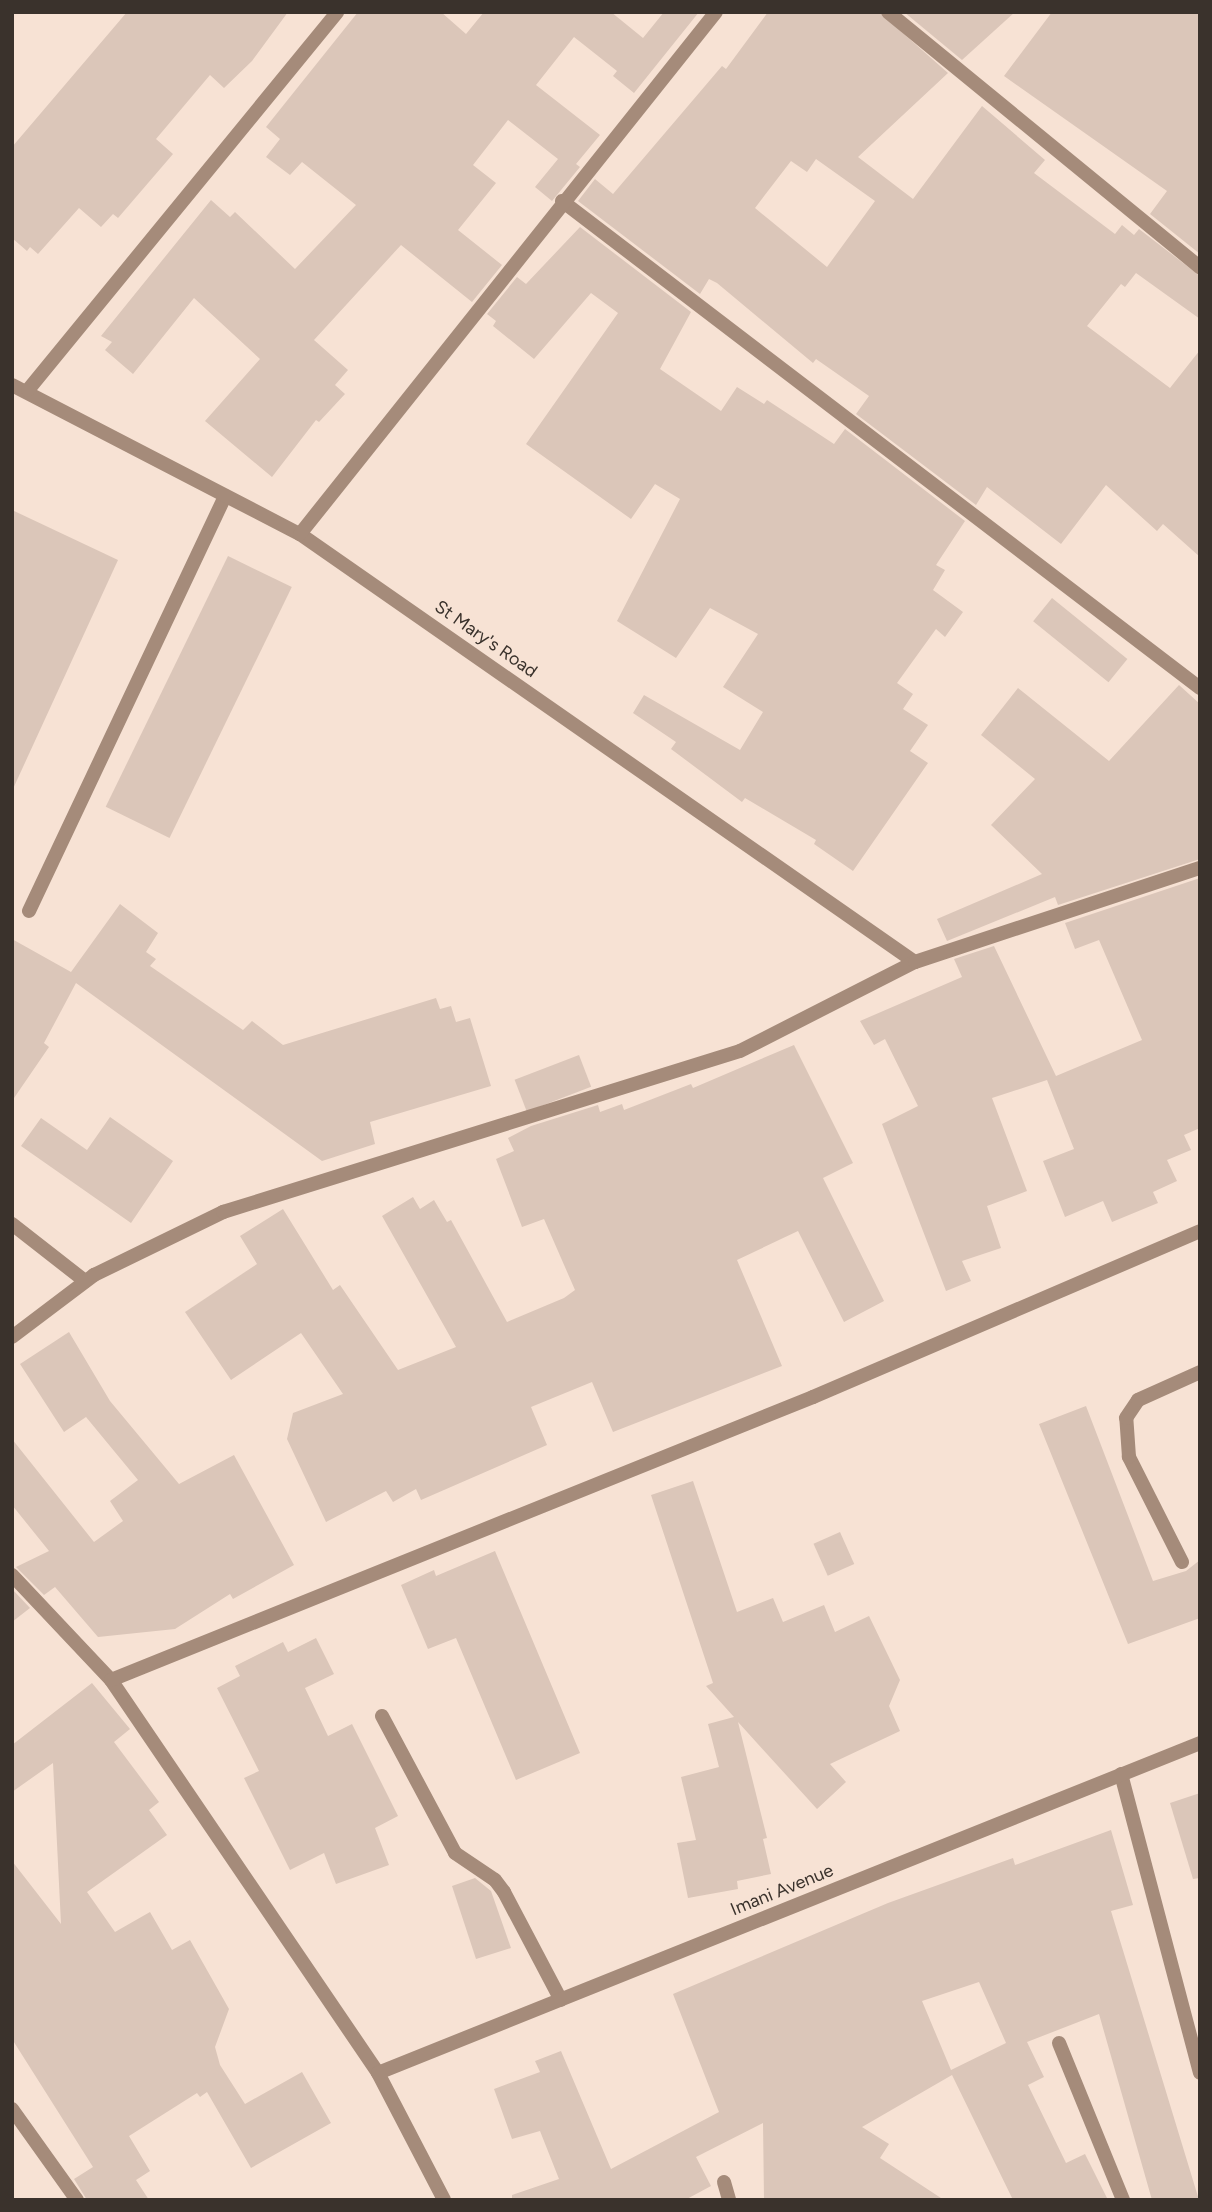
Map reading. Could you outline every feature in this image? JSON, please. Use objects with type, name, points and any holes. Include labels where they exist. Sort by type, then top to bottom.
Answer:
[{"type":"street","points":[[28,390],[337,12]]},
{"type":"street","points":[[300,534],[562,201],[716,12]]},
{"type":"street","points":[[888,12],[1200,267]]},
{"type":"street","points":[[562,201],[1200,688]]},
{"type":"street","name":"St Mary's Road","points":[[12,385],[28,390],[300,534],[915,962]]},
{"type":"street","points":[[29,911],[225,496]]},
{"type":"street","points":[[12,1337],[85,1281],[223,1212],[740,1051],[915,962],[1200,868]]},
{"type":"street","points":[[12,1224],[85,1281]]},
{"type":"street","points":[[111,1680],[813,1397],[1200,1231]]},
{"type":"street","points":[[1182,1562],[1129,1457],[1126,1418],[1138,1400],[1200,1372]]},
{"type":"street","points":[[12,1575],[111,1680],[378,2073],[444,2200]]},
{"type":"street","points":[[382,1716],[455,1853],[495,1880],[504,1892],[561,2000]]},
{"type":"street","name":"Imani Avenue","points":[[378,2073],[1200,1743]]},
{"type":"street","points":[[1121,1774],[1200,2073]]},
{"type":"street","points":[[1059,2043],[1123,2200]]},
{"type":"street","points":[[12,2109],[77,2200]]},
{"type":"street","points":[[724,2182],[729,2200]]},
{"type":"building","points":[[127,12],[288,12],[252,61],[224,88],[210,75],[156,139],[173,154],[118,218],[113,214],[101,227],[79,208],[38,254],[30,247],[27,251],[12,238],[12,147]]},
{"type":"building","points":[[358,12],[441,12],[466,34],[484,12],[611,12],[643,38],[664,12],[699,12],[634,93],[613,76],[617,71],[574,37],[536,85],[600,135],[576,164],[580,167],[552,201],[535,187],[558,159],[508,120],[473,165],[496,183],[458,230],[502,265],[472,302],[401,245],[314,340],[348,370],[335,385],[345,394],[319,422],[316,420],[272,477],[205,421],[260,359],[194,298],[133,374],[105,350],[112,342],[101,336],[211,200],[230,217],[235,212],[295,269],[356,205],[302,162],[290,175],[266,157],[280,139],[266,127]]},
{"type":"building","points":[[768,12],[879,12],[948,73],[858,157],[913,199],[982,106],[1045,160],[1034,173],[1115,234],[1122,225],[1134,235],[1139,229],[1200,276],[1200,319],[1136,273],[1125,287],[1121,284],[1087,326],[1170,388],[1200,350],[1200,557],[1163,524],[1157,531],[1106,485],[1061,544],[987,487],[976,505],[856,414],[869,396],[816,359],[813,363],[717,283],[709,279],[700,294],[578,201],[595,179],[613,194],[722,66],[726,69]],"holes":[[[816,159],[875,201],[827,267],[755,208],[791,161],[807,172]]]},
{"type":"building","points":[[904,12],[1015,12],[962,60]]},
{"type":"building","points":[[1052,12],[1200,12],[1200,254],[1150,214],[1167,191],[1004,76]]},
{"type":"building","points":[[580,227],[691,312],[660,369],[721,411],[737,387],[764,404],[767,400],[834,444],[845,429],[965,521],[936,565],[945,570],[933,590],[963,612],[945,637],[936,629],[897,683],[913,694],[903,709],[928,725],[910,751],[928,763],[853,871],[814,844],[816,840],[745,798],[742,802],[671,749],[676,742],[633,713],[644,695],[740,750],[763,712],[723,687],[758,634],[710,608],[676,658],[617,621],[680,499],[655,484],[631,519],[526,444],[618,313],[591,293],[534,359],[493,326],[496,321],[487,314],[517,277],[526,284]]},
{"type":"building","points":[[12,510],[118,560],[12,791]]},
{"type":"building","points":[[228,556],[292,587],[170,838],[106,807]]},
{"type":"building","points":[[1052,598],[1127,659],[1109,682],[1033,621]]},
{"type":"building","points":[[1179,685],[1200,704],[1200,859],[1058,905],[1055,897],[947,941],[937,919],[1042,874],[991,825],[1035,779],[981,735],[1018,688],[1109,761]]},
{"type":"building","points":[[1200,878],[1200,1128],[1184,1135],[1191,1150],[1167,1160],[1177,1181],[1153,1192],[1158,1203],[1112,1222],[1103,1201],[1065,1217],[1043,1161],[1074,1149],[1047,1080],[992,1098],[1027,1191],[987,1206],[1001,1248],[962,1261],[971,1281],[946,1291],[882,1124],[918,1106],[885,1039],[874,1045],[860,1021],[962,977],[954,959],[994,946],[1056,1076],[1142,1040],[1099,940],[1075,949],[1065,923]]},
{"type":"building","points":[[120,904],[158,933],[146,952],[156,959],[150,966],[243,1030],[252,1021],[283,1045],[436,998],[440,1009],[451,1006],[456,1022],[470,1018],[491,1086],[370,1122],[375,1144],[322,1161],[76,983],[44,1043],[49,1047],[12,1101],[12,939],[71,972]]},
{"type":"building","points":[[794,1045],[853,1163],[823,1178],[884,1301],[844,1322],[798,1231],[737,1260],[782,1366],[613,1432],[592,1382],[531,1407],[547,1445],[421,1500],[416,1489],[393,1502],[386,1491],[326,1522],[287,1439],[293,1413],[343,1394],[301,1333],[231,1380],[185,1312],[257,1264],[240,1236],[283,1209],[333,1290],[340,1285],[398,1370],[456,1347],[382,1216],[413,1197],[420,1209],[434,1200],[447,1222],[451,1220],[507,1322],[564,1298],[575,1290],[544,1219],[522,1227],[496,1159],[514,1151],[508,1138],[531,1126],[598,1105],[600,1112],[622,1104],[624,1110],[691,1084],[693,1088]]},
{"type":"building","points":[[579,1055],[591,1087],[527,1111],[515,1080]]},
{"type":"building","points":[[110,1117],[173,1161],[131,1223],[21,1146],[41,1118],[87,1150]]},
{"type":"building","points":[[69,1332],[110,1401],[179,1484],[234,1455],[294,1565],[233,1599],[230,1594],[175,1629],[98,1637],[55,1587],[44,1595],[16,1567],[49,1551],[12,1505],[12,1439],[94,1542],[123,1521],[110,1501],[138,1480],[86,1417],[64,1432],[20,1364]]},
{"type":"building","points":[[1086,1406],[1153,1581],[1186,1571],[1200,1560],[1200,1618],[1128,1644],[1039,1424]]},
{"type":"building","points":[[693,1481],[737,1612],[773,1598],[783,1622],[824,1605],[835,1632],[869,1616],[900,1680],[889,1706],[900,1731],[830,1764],[846,1782],[817,1809],[738,1722],[767,1838],[763,1839],[771,1874],[737,1881],[738,1889],[688,1898],[677,1843],[696,1840],[681,1777],[719,1767],[708,1724],[734,1717],[706,1686],[713,1683],[651,1495]]},
{"type":"building","points":[[840,1532],[854,1564],[828,1576],[814,1544]]},
{"type":"building","points":[[495,1551],[580,1753],[516,1780],[456,1638],[428,1649],[401,1585],[434,1570],[436,1576]]},
{"type":"building","points":[[12,1589],[30,1608],[12,1622]]},
{"type":"building","points":[[316,1638],[334,1674],[305,1688],[328,1736],[352,1724],[398,1816],[375,1828],[389,1865],[336,1884],[324,1853],[290,1870],[244,1778],[259,1771],[217,1688],[240,1676],[235,1666],[283,1642],[288,1652]]},
{"type":"building","points":[[92,1683],[130,1729],[114,1742],[159,1802],[149,1810],[167,1835],[87,1892],[115,1932],[150,1912],[172,1950],[190,1940],[229,2009],[215,2047],[220,2065],[245,2104],[302,2072],[331,2123],[251,2168],[207,2092],[200,2097],[197,2093],[129,2136],[150,2171],[136,2180],[149,2200],[87,2200],[74,2179],[93,2167],[12,2039],[12,1861],[61,1924],[53,1763],[12,1792],[12,1745]]},
{"type":"building","points":[[1200,1793],[1200,1878],[1193,1879],[1170,1803]]},
{"type":"building","points":[[1111,1830],[1133,1905],[1111,1911],[1199,2200],[1152,2200],[1099,2014],[1027,2042],[1044,2077],[1028,2085],[1066,2163],[1085,2154],[1108,2200],[1013,2200],[952,2075],[862,2127],[889,2144],[880,2158],[944,2200],[764,2200],[763,2123],[696,2157],[711,2186],[685,2200],[512,2200],[512,2195],[559,2179],[540,2131],[512,2139],[494,2089],[540,2072],[535,2061],[561,2051],[611,2169],[719,2112],[673,1994],[888,1903],[1013,1858],[1015,1865]],"holes":[[[979,1982],[1006,2043],[951,2070],[922,2001]]]},
{"type":"building","points":[[475,1878],[491,1891],[511,1948],[476,1959],[452,1886]]}]
